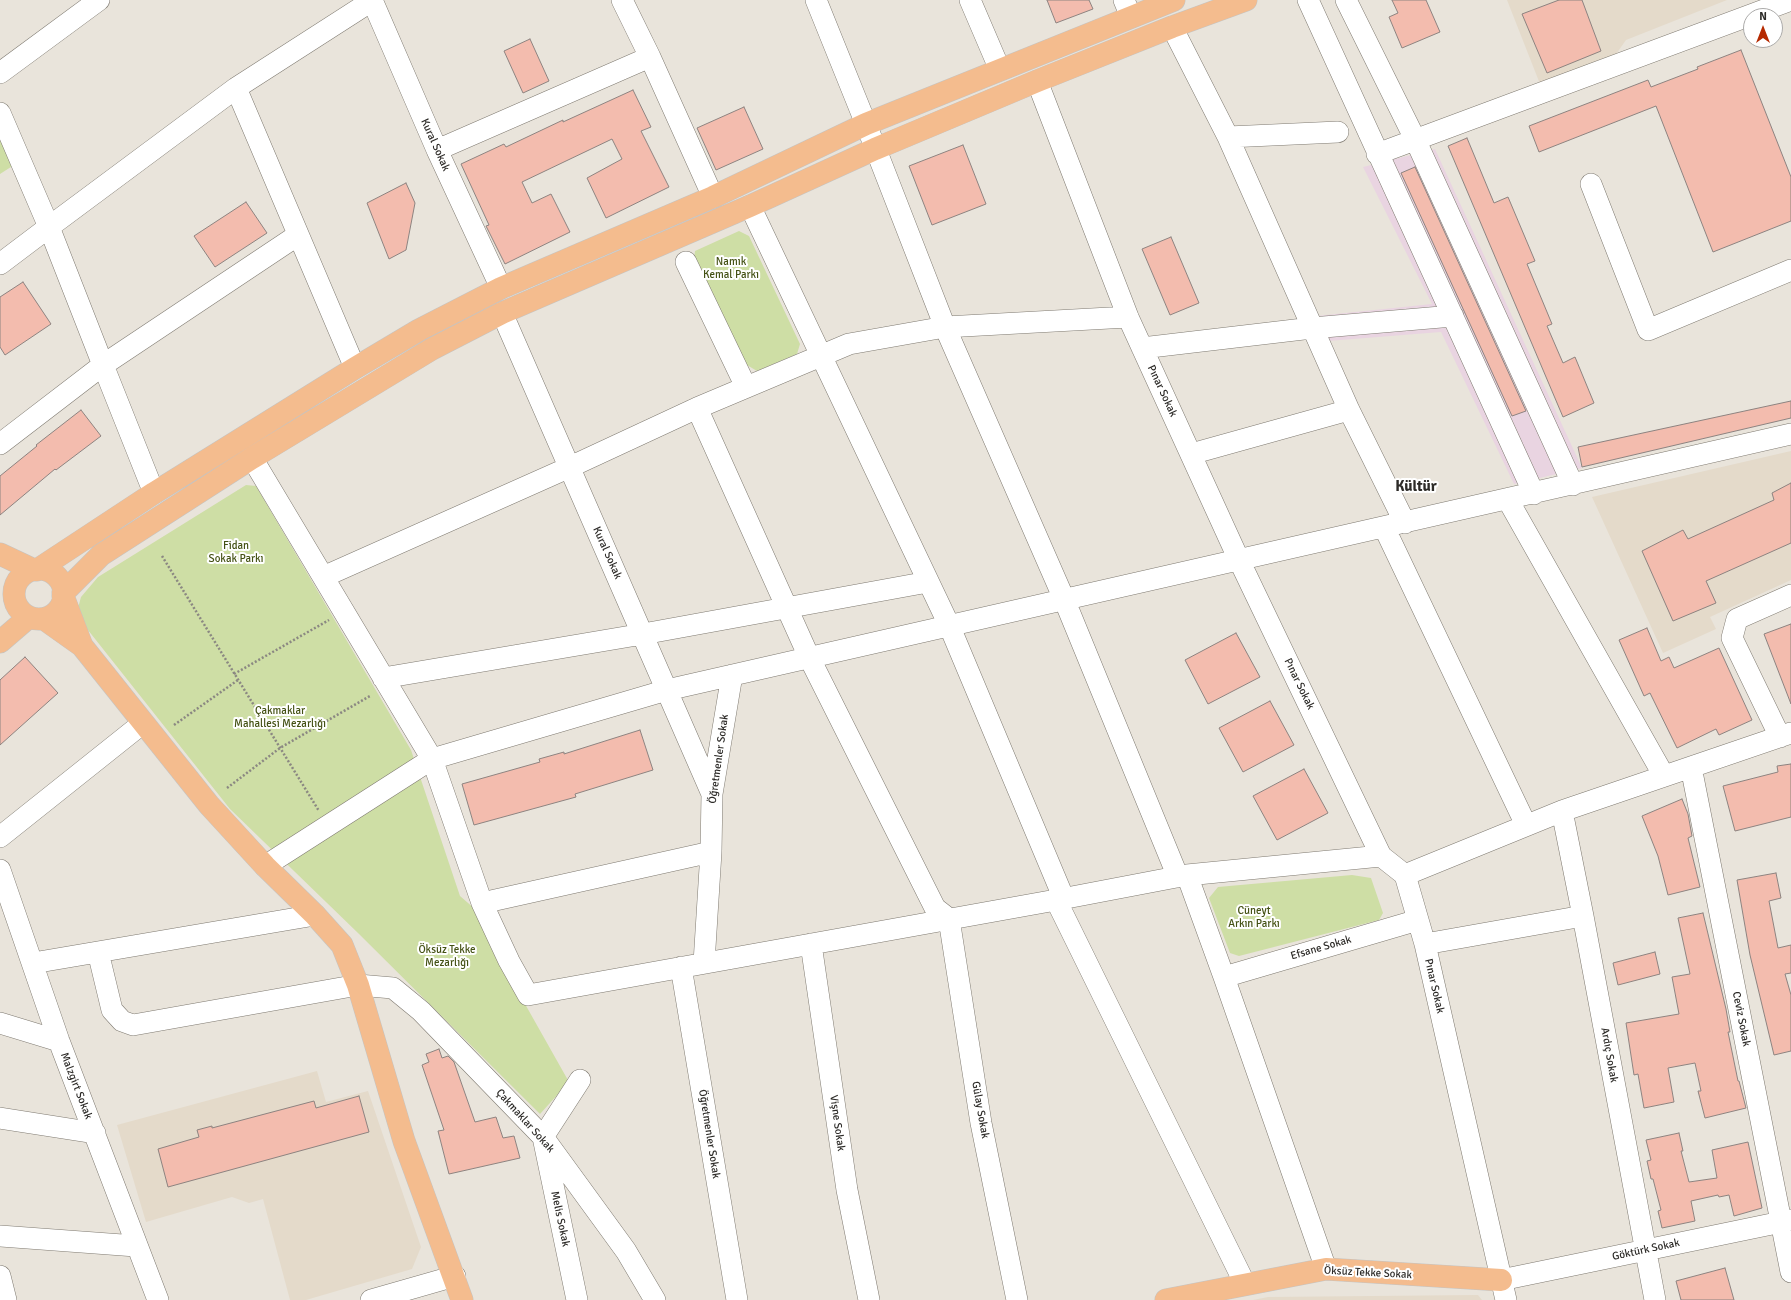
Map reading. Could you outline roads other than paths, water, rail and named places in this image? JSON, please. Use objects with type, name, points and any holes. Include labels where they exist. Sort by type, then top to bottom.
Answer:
[{"type":"main road","points":[[9,599],[17,582],[22,576],[35,570],[154,493],[419,330],[501,288],[714,197],[866,124],[1000,70],[1127,8],[1174,0]]},
{"type":"main road","points":[[0,642],[36,618],[52,616],[62,603],[63,594],[101,555],[252,458],[432,349],[502,313],[750,206],[875,150],[1037,81],[1172,27],[1246,0]]},
{"type":"main road","points":[[0,554],[35,570],[52,573],[58,579],[62,586],[63,594],[82,646],[209,805],[265,866],[315,915],[342,945],[358,985],[404,1141],[455,1276],[462,1300]]},
{"type":"main road","points":[[0,568],[9,599],[16,604],[20,611],[36,618],[82,646]]},
{"type":"main road","name":"Öksüz Tekke Sokak","points":[[1166,1300],[1326,1269],[1504,1290]]},
{"type":"street","points":[[0,74],[99,0]]},
{"type":"street","points":[[0,264],[236,88],[373,0]]},
{"type":"street","name":"Kural Sokak","points":[[373,0],[437,150],[501,288]]},
{"type":"street","points":[[816,0],[945,327],[1064,599],[1224,977],[1326,1269]]},
{"type":"street","points":[[970,0],[1000,70]]},
{"type":"street","points":[[1308,0],[1377,154],[1534,494]]},
{"type":"street","points":[[1346,0],[1415,139],[1573,485]]},
{"type":"street","points":[[1377,154],[1791,0]]},
{"type":"street","points":[[627,2],[650,57],[714,197]]},
{"type":"street","points":[[1172,27],[1228,137],[1349,410],[1404,523]]},
{"type":"street","points":[[437,150],[650,57]]},
{"type":"street","name":"Pınar Sokak","points":[[1037,81],[1128,317],[1239,560],[1381,856],[1404,875],[1425,944],[1504,1290]]},
{"type":"street","points":[[236,88],[355,368]]},
{"type":"street","points":[[0,113],[49,227],[154,493]]},
{"type":"street","points":[[1228,137],[1338,132]]},
{"type":"street","points":[[1591,184],[1648,330],[1791,270]]},
{"type":"street","points":[[750,206],[948,625],[1060,900],[1245,1284]]},
{"type":"street","points":[[0,444],[103,365],[298,235]]},
{"type":"street","points":[[686,262],[746,387]]},
{"type":"street","name":"Kural Sokak","points":[[502,313],[712,794]]},
{"type":"street","points":[[1142,348],[1312,328],[1453,316]]},
{"type":"street","points":[[323,576],[570,467],[697,408],[849,344],[945,327],[1128,317]]},
{"type":"street","points":[[697,408],[809,657],[935,908],[949,920]]},
{"type":"street","points":[[1191,454],[1349,410]]},
{"type":"street","points":[[265,866],[432,759],[667,690],[948,625],[1508,500],[1791,434]]},
{"type":"street","points":[[252,458],[432,759],[482,902],[509,961],[528,995],[1060,900],[1182,876],[1381,856]]},
{"type":"street","points":[[1508,500],[1664,776]]},
{"type":"street","points":[[1384,527],[1526,825]]},
{"type":"street","points":[[383,678],[643,634],[928,582]]},
{"type":"street","points":[[1404,875],[1562,811],[1785,735],[1732,638],[1737,619],[1791,595]]},
{"type":"street","name":"Öğretmenler Sokak","points":[[704,963],[711,852],[712,794],[732,675]]},
{"type":"street","points":[[0,837],[142,722]]},
{"type":"street","name":"Ceviz Sokak","points":[[1691,767],[1786,1221],[1791,1272]]},
{"type":"street","name":"Ardıç Sokak","points":[[1562,811],[1655,1300]]},
{"type":"street","points":[[482,902],[711,852]]},
{"type":"street","name":"Malzgirt Sokak","points":[[0,870],[59,1041],[95,1133],[136,1246],[158,1300]]},
{"type":"street","points":[[33,963],[315,915]]},
{"type":"street","points":[[1425,944],[1583,916]]},
{"type":"street","name":"Gülay Sokak","points":[[949,920],[981,1123],[1017,1300]]},
{"type":"street","name":"Efsane Sokak","points":[[1224,977],[1418,920]]},
{"type":"street","name":"Vişne Sokak","points":[[811,944],[847,1190],[869,1300]]},
{"type":"street","name":"Çakmaklar Sokak","points":[[98,952],[112,1010],[122,1021],[132,1025],[358,985],[393,988],[416,1006],[543,1137],[626,1251],[655,1300]]},
{"type":"street","name":"Öğretmenler Sokak","points":[[681,967],[736,1300]]},
{"type":"street","points":[[0,1023],[59,1041]]},
{"type":"street","points":[[543,1137],[580,1080]]},
{"type":"street","points":[[0,1118],[95,1133]]},
{"type":"street","name":"Melis Sokak","points":[[543,1137],[577,1300]]},
{"type":"street","name":"Göktürk Sokak","points":[[1504,1290],[1645,1250],[1786,1221]]},
{"type":"street","points":[[0,1236],[136,1246]]},
{"type":"street","points":[[0,1276],[6,1300]]},
{"type":"street","points":[[371,1300],[455,1276]]},
{"type":"district","name":"Kültür","points":[[1416,487]]},
{"type":"park label","name":"Namık Kemal Parkı","points":[[731,268]]},
{"type":"park label","name":"Fidan Sokak Parkı","points":[[236,552]]},
{"type":"park label","name":"Çakmaklar Mahallesi Mezarlığı","points":[[280,717]]},
{"type":"park label","name":"Cüneyt Arkın Parkı","points":[[1254,917]]},
{"type":"park label","name":"Öksüz Tekke Mezarlığı","points":[[447,956]]}]
